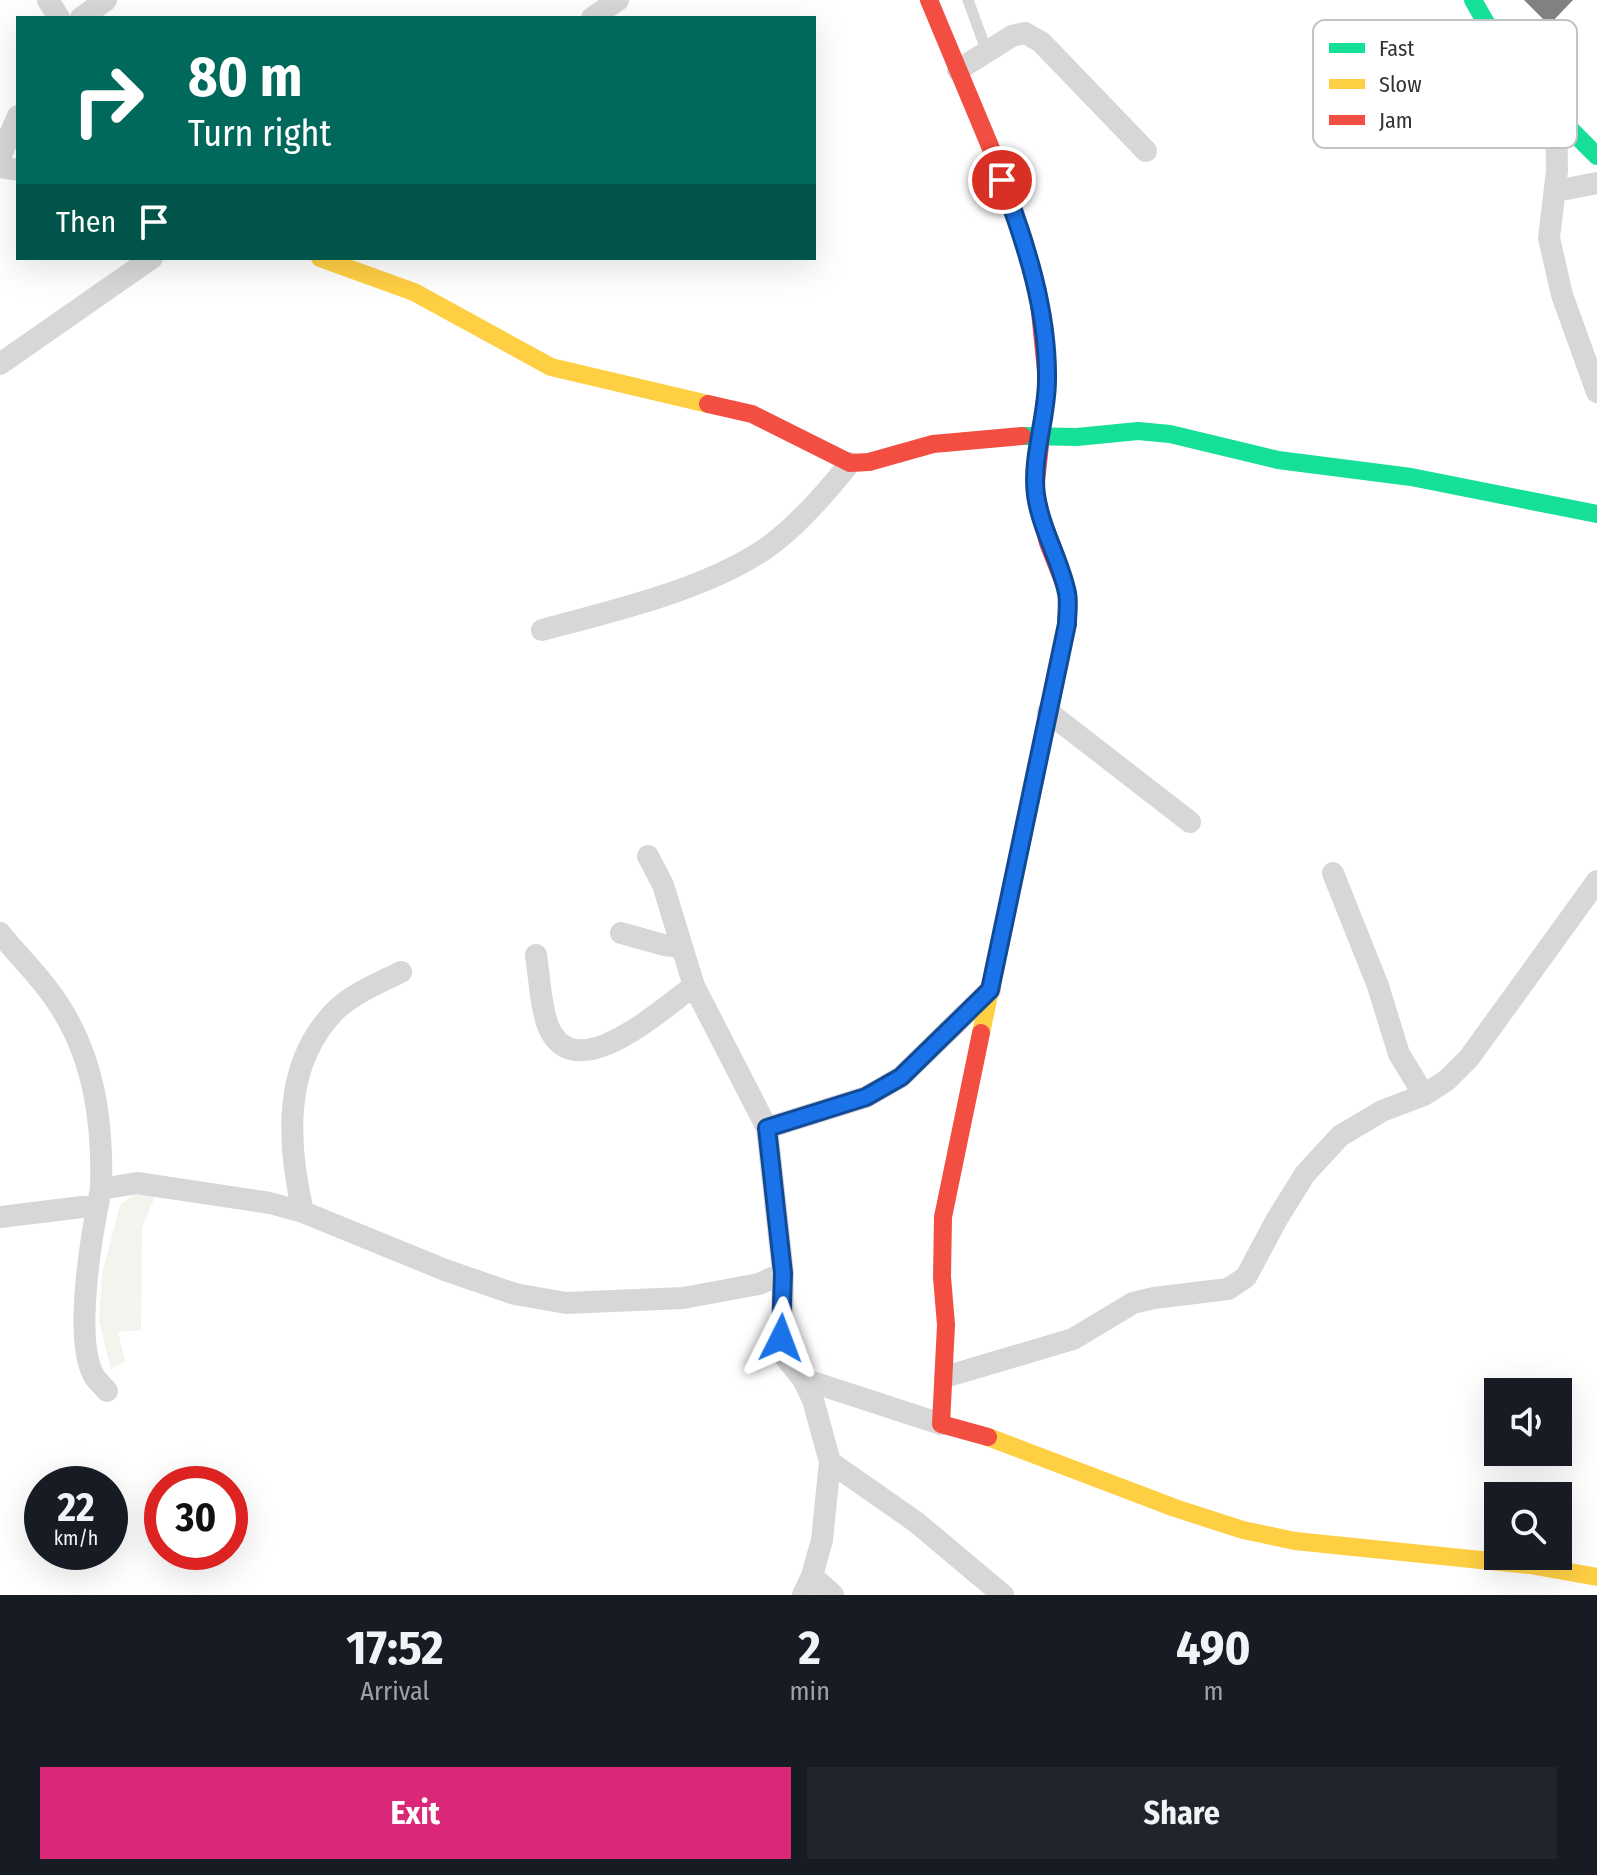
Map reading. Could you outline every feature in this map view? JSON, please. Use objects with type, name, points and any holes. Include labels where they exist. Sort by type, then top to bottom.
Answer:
[{"type":"street","points":[[84,16],[106,0]]},
{"type":"street","points":[[595,16],[618,0]]},
{"type":"street","points":[[929,0],[997,165],[1023,237],[1038,292],[1047,381],[1035,491],[1048,543],[1068,596],[1067,624],[943,1217],[945,1377],[941,1424]]},
{"type":"street","points":[[1473,0],[1482,20]]},
{"type":"street","points":[[958,70],[1012,36],[1025,33],[1041,42],[1146,151]]},
{"type":"street","points":[[0,157],[16,121]]},
{"type":"street","points":[[1577,135],[1597,156]]},
{"type":"street","points":[[1558,148],[1549,238],[1554,266],[1597,392]]},
{"type":"street","points":[[1556,191],[1597,183]]},
{"type":"street","points":[[0,364],[149,260]]},
{"type":"street","points":[[325,260],[416,293],[521,354],[551,367],[752,414],[850,463],[869,462],[933,444],[1002,436],[1041,437],[1138,431],[1170,434],[1278,460],[1411,477],[1597,514]]},
{"type":"street","points":[[542,630],[648,600],[717,574],[763,550],[830,487],[850,463]]},
{"type":"street","points":[[1048,712],[1190,822]]},
{"type":"street","points":[[648,856],[663,885],[694,986],[767,1128],[783,1273],[782,1353],[803,1379],[813,1400],[830,1462],[822,1540],[808,1586],[833,1595]]},
{"type":"street","points":[[1333,873],[1378,986],[1399,1054],[1424,1095]]},
{"type":"street","points":[[945,1377],[1073,1339],[1133,1303],[1228,1289],[1246,1277],[1305,1174],[1340,1136],[1382,1111],[1424,1095],[1447,1080],[1469,1058],[1597,881]]},
{"type":"street","points":[[0,933],[58,1003],[82,1045],[95,1096],[103,1143],[100,1197],[85,1289],[84,1321],[94,1376],[107,1391]]},
{"type":"street","points":[[621,933],[681,947]]},
{"type":"street","points":[[536,955],[549,1028],[563,1047],[583,1052],[606,1046],[628,1033],[694,986]]},
{"type":"street","points":[[303,1212],[293,1165],[291,1123],[302,1063],[316,1036],[338,1008],[401,972]]},
{"type":"street","points":[[767,1128],[866,1097],[901,1077],[990,990]]},
{"type":"street","points":[[0,1217],[100,1197],[137,1183],[217,1193],[303,1212],[501,1290],[566,1303],[683,1298],[759,1284],[783,1273]]},
{"type":"street","points":[[803,1379],[1006,1442],[1175,1508],[1243,1530],[1295,1541],[1530,1565],[1597,1577]]},
{"type":"street","points":[[830,1462],[916,1522],[1003,1595]]},
{"type":"lane","points":[[968,0],[987,52]]},
{"type":"shaded area","points":[[145,1186],[158,1189],[142,1228],[141,1330],[118,1332],[125,1361],[111,1370],[99,1320],[102,1274],[120,1205]]},
{"type":"building","points":[[1524,0],[1573,0],[1554,20],[1544,20]]},
{"type":"traffic: fast","points":[[1473,0],[1485,20]]},
{"type":"traffic: fast","points":[[1577,135],[1597,156]]},
{"type":"traffic: fast","points":[[1022,436],[1077,437],[1138,431],[1170,434],[1278,460],[1411,477],[1597,514]]},
{"type":"traffic: slow","points":[[326,260],[414,292],[551,367],[708,404]]},
{"type":"traffic: slow","points":[[981,1033],[1067,624],[1068,596],[1063,581]]},
{"type":"traffic: slow","points":[[988,1437],[1175,1508],[1243,1530],[1295,1541],[1530,1565],[1597,1577]]},
{"type":"traffic: jam","points":[[929,0],[992,151],[1023,237],[1038,292],[1047,381],[1035,491],[1048,543],[1063,581]]},
{"type":"traffic: jam","points":[[708,404],[752,414],[850,463],[869,462],[933,444],[1022,436]]},
{"type":"traffic: jam","points":[[981,1033],[943,1217],[942,1277],[946,1325],[941,1424],[988,1437]]},
{"type":"route","points":[[781,1338],[783,1273],[767,1128],[866,1097],[901,1077],[990,990],[1067,624],[1068,596],[1039,515],[1035,491],[1047,381],[1038,292],[1023,237],[1002,180]]}]
